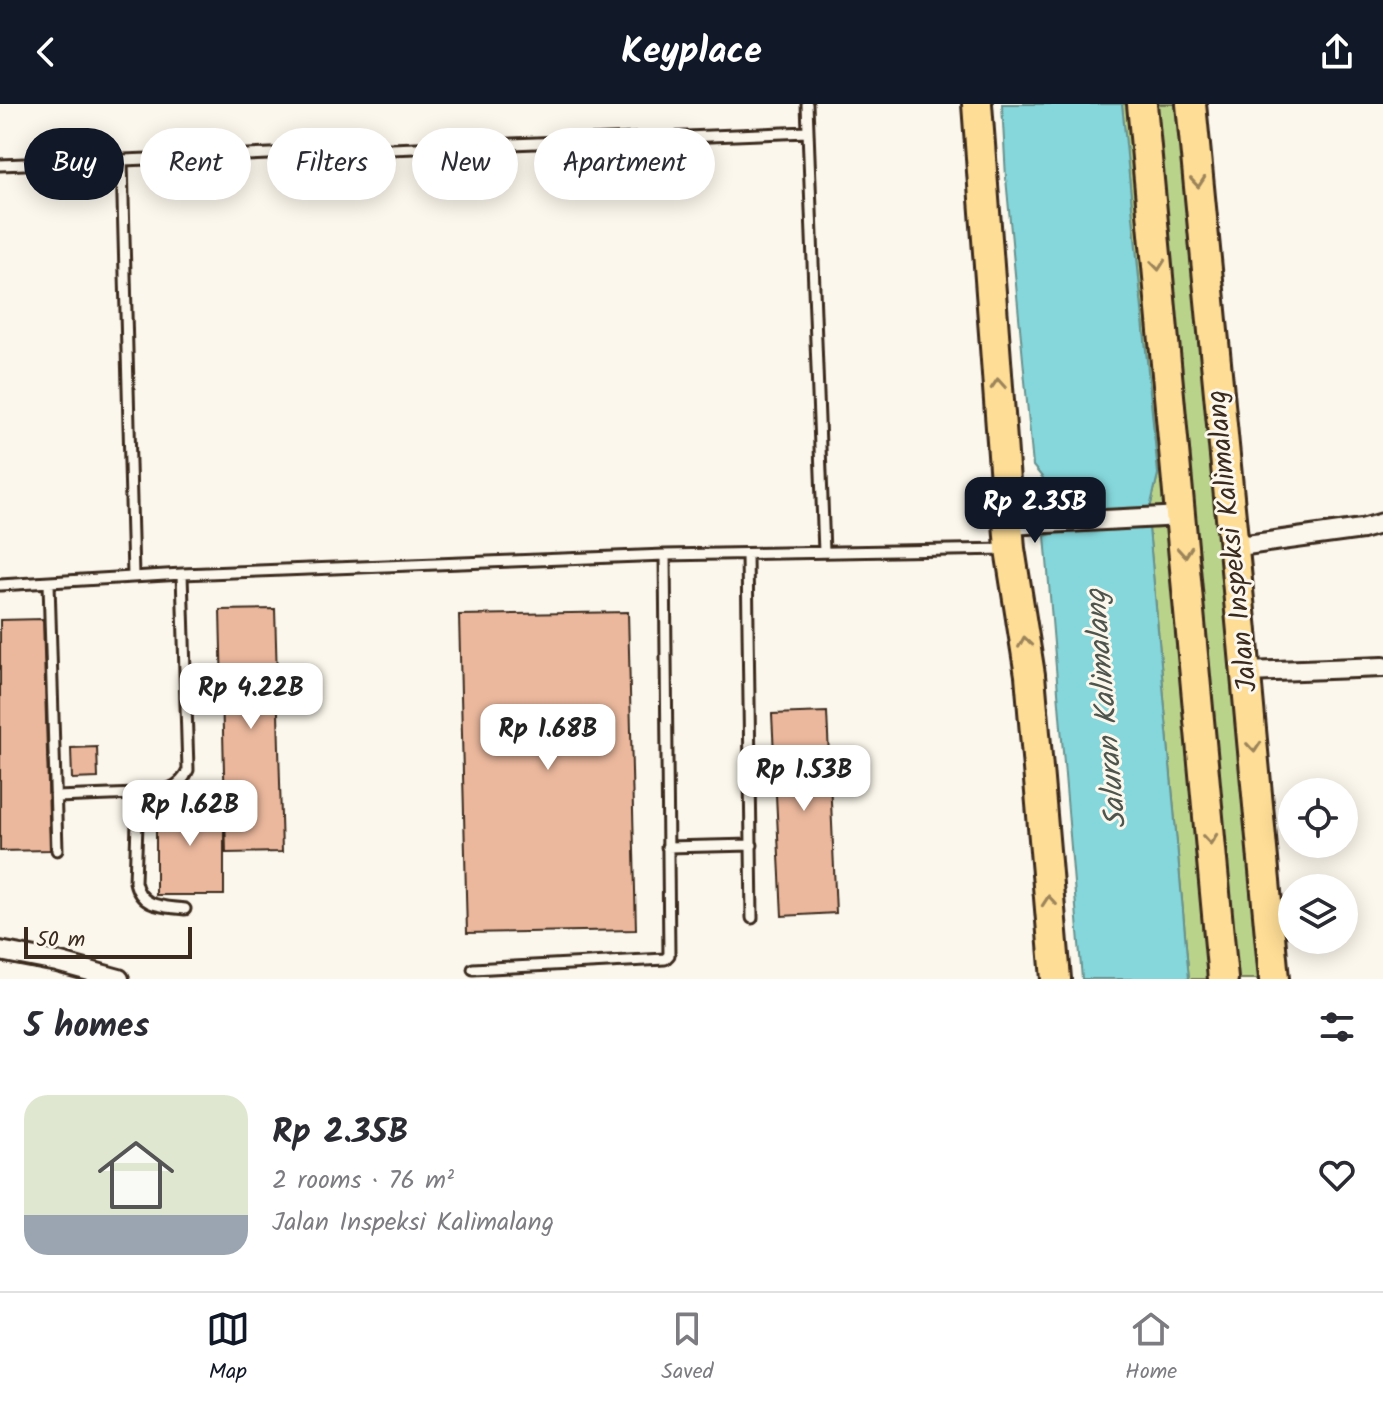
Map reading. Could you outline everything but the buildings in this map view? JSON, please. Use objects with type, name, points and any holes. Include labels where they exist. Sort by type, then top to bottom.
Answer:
[{"type":"main road","points":[[977,104],[1009,537],[1030,675],[1056,979]]},
{"type":"main road","name":"Jalan Inspeksi Kalimalang","points":[[1142,104],[1172,516],[1223,979]]},
{"type":"main road","name":"Jalan Inspeksi Kalimalang","points":[[1191,104],[1274,979]]},
{"type":"street","points":[[1009,537],[1060,523],[1172,516]]},
{"type":"street","points":[[1232,547],[1362,529],[1383,523]]},
{"type":"street","points":[[1247,672],[1383,667]]},
{"type":"street","points":[[0,951],[119,979]]},
{"type":"lane","points":[[807,104],[824,552]]},
{"type":"lane","points":[[124,161],[807,132]]},
{"type":"lane","points":[[0,165],[24,164]]},
{"type":"lane","points":[[123,200],[133,576]]},
{"type":"lane","points":[[0,585],[182,574],[665,555],[824,552],[1009,537]]},
{"type":"lane","points":[[473,969],[665,959],[671,950],[667,847],[665,555]]},
{"type":"lane","points":[[747,555],[752,918]]},
{"type":"lane","points":[[56,797],[165,792],[184,779],[188,770],[182,574]]},
{"type":"lane","points":[[49,583],[57,850]]},
{"type":"lane","points":[[138,794],[137,893],[151,905],[185,909]]},
{"type":"lane","points":[[667,847],[752,845]]},
{"type":"green space","points":[[1122,104],[1191,104],[1273,979],[1189,979],[1148,517],[1158,474]]},
{"type":"water","name":"Saluran Kalimalang","points":[[1002,104],[1122,104],[1158,474],[1148,517],[1189,979],[1082,979],[1045,536],[1067,530],[1066,506],[1033,466]]}]
